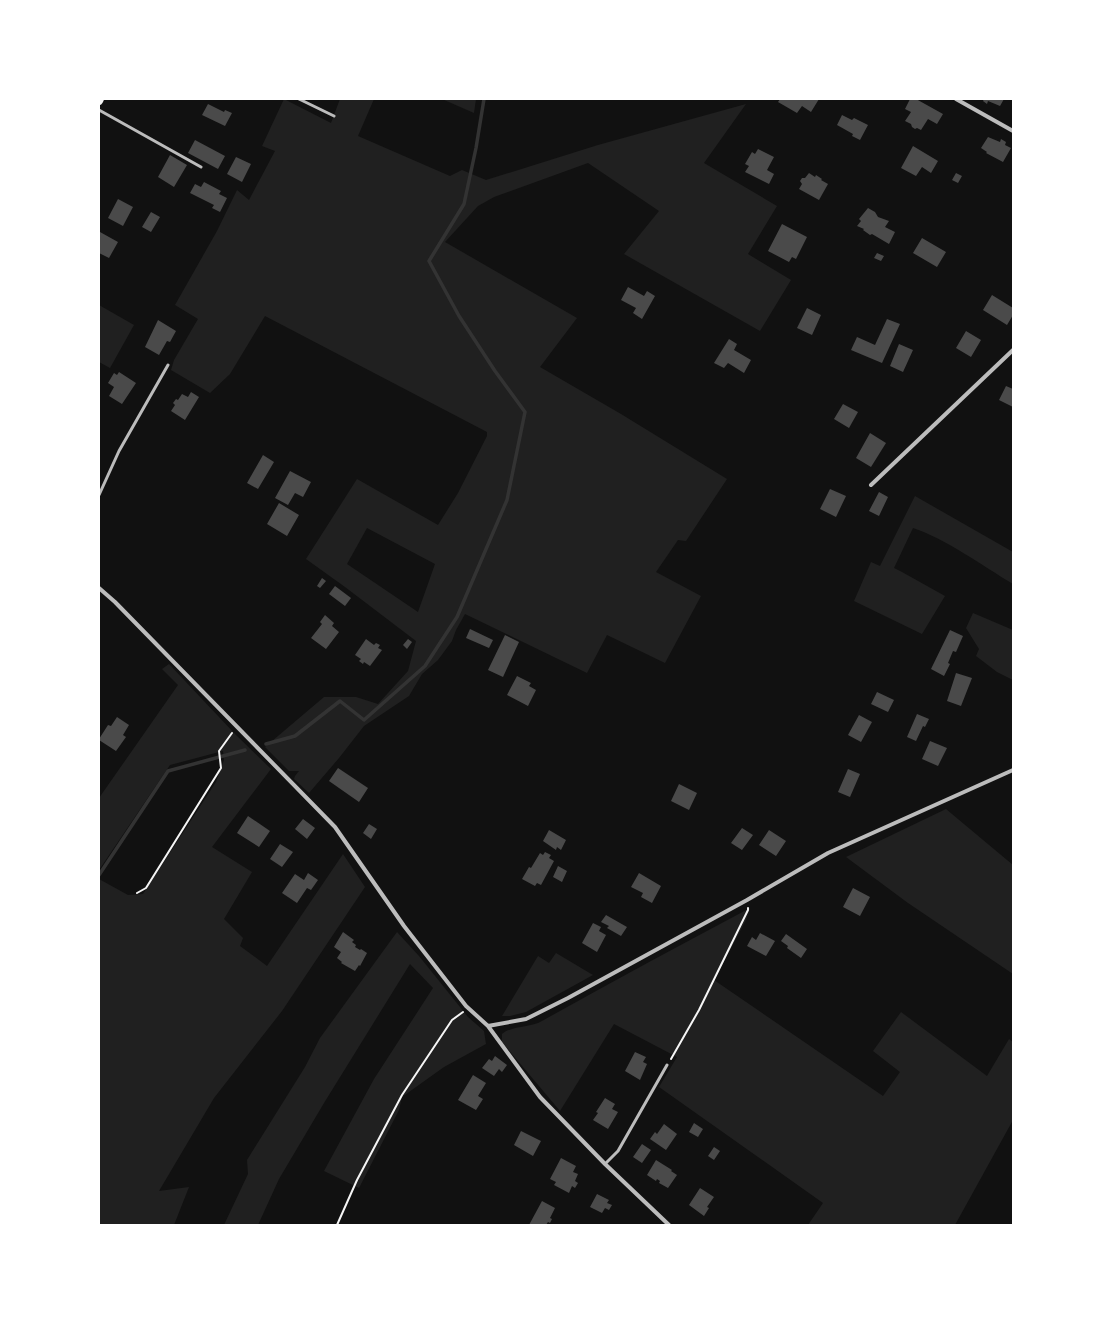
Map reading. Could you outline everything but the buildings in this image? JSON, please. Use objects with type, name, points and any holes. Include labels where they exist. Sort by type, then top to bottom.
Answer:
[{"type":"street","points":[[956,99],[1013,131]]},
{"type":"street","points":[[871,485],[1013,350]]},
{"type":"street","points":[[99,588],[115,602],[336,827],[404,926],[468,1008],[488,1026],[540,1097],[605,1164],[669,1225]]},
{"type":"street","points":[[488,1026],[526,1019],[575,994],[747,900],[828,853],[1013,770]]},
{"type":"lane","points":[[299,99],[334,116]]},
{"type":"lane","points":[[99,110],[201,167]]},
{"type":"lane","points":[[99,495],[119,451],[168,365]]},
{"type":"lane","points":[[605,1164],[618,1151],[667,1065]]},
{"type":"path","points":[[138,893],[146,888],[221,768],[219,751],[237,727]]},
{"type":"path","points":[[667,1065],[699,1010],[748,910],[747,900]]},
{"type":"path","points":[[337,1225],[357,1180],[402,1094],[452,1020],[468,1008]]},
{"type":"shaded area","points":[[284,99],[331,123],[340,99],[374,99],[358,136],[450,176],[462,170],[486,180],[598,145],[746,104],[704,163],[777,206],[748,254],[791,280],[760,331],[624,254],[659,211],[588,163],[494,197],[478,206],[445,242],[577,318],[540,367],[621,414],[727,479],[686,541],[678,540],[656,572],[701,596],[665,663],[607,635],[587,673],[465,614],[452,641],[438,660],[422,674],[409,696],[364,726],[309,793],[294,779],[299,771],[289,771],[265,747],[324,697],[356,697],[378,704],[408,671],[416,641],[306,559],[357,479],[438,525],[458,493],[487,436],[487,432],[265,316],[230,374],[210,393],[171,370],[174,360],[198,319],[175,305],[217,231],[237,190],[249,200],[275,151],[262,146]],"holes":[[[367,528],[435,564],[418,612],[347,564]]]},
{"type":"shaded area","points":[[442,99],[476,99],[474,113]]},
{"type":"shaded area","points":[[99,305],[134,325],[110,368],[99,362]]},
{"type":"shaded area","points":[[915,496],[1013,552],[1013,584],[964,553],[926,533],[913,528],[894,568],[945,596],[922,634],[854,601],[871,562],[880,566]]},
{"type":"shaded area","points":[[973,613],[1013,630],[1013,680],[997,672],[976,656],[979,649],[966,628]]},
{"type":"shaded area","points":[[169,664],[235,734],[271,769],[212,847],[252,872],[224,919],[243,938],[240,946],[267,966],[343,854],[365,887],[282,1011],[214,1098],[159,1191],[189,1187],[174,1225],[99,1225],[99,879],[128,895],[143,894],[216,782],[224,760],[223,751],[170,765],[99,870],[99,798],[178,685],[162,669]]},
{"type":"shaded area","points":[[946,809],[1013,865],[1013,974],[908,903],[846,857]]},
{"type":"shaded area","points":[[750,908],[746,920],[714,980],[883,1096],[900,1072],[873,1051],[901,1012],[987,1076],[1009,1039],[1013,1042],[1013,1120],[955,1225],[808,1225],[823,1203],[659,1087],[677,1057],[614,1024],[560,1111],[502,1042],[502,1034],[506,1031],[542,1021]]},
{"type":"shaded area","points":[[397,932],[419,956],[468,1017],[484,1031],[486,1044],[444,1067],[402,1097],[399,1110],[359,1188],[324,1171],[374,1079],[433,988],[410,964],[279,1179],[258,1225],[224,1225],[248,1174],[247,1160],[305,1067],[320,1038]]},
{"type":"shaded area","points":[[556,953],[593,975],[526,1012],[510,1016],[502,1016],[538,956],[549,963]]},
{"type":"waterway","points":[[266,744],[295,736],[340,701],[364,720],[425,666],[457,617],[507,500],[525,412],[495,371],[459,316],[429,261],[464,204],[476,148],[484,99]]},
{"type":"waterway","points":[[99,875],[168,771],[245,750]]}]
